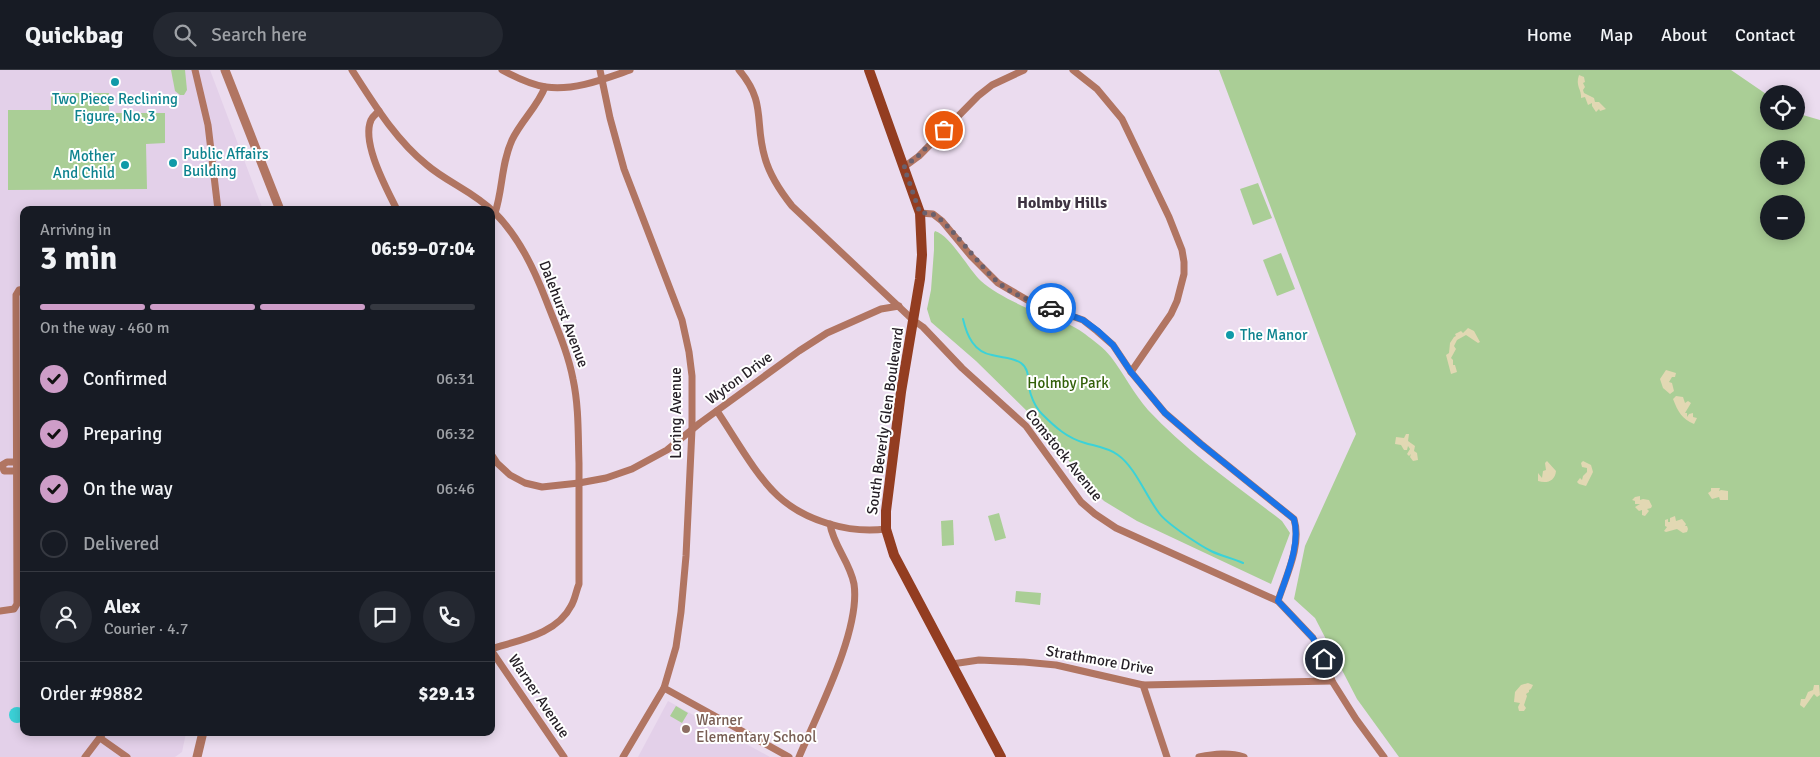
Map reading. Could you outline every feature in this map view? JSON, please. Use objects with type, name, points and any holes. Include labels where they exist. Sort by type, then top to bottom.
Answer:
[{"type":"main road","name":"South Beverly Glen Boulevard","points":[[869,70],[920,213],[922,255],[886,511],[886,529],[894,555],[1001,757]]},
{"type":"street","points":[[195,70],[211,146],[218,206]]},
{"type":"street","points":[[225,70],[278,206]]},
{"type":"street","name":"Dalehurst Avenue","points":[[352,70],[379,111],[409,149],[429,167],[470,192],[487,206]]},
{"type":"street","points":[[502,70],[545,87],[580,85],[630,70]]},
{"type":"street","name":"Loring Avenue","points":[[600,70],[610,118],[624,169],[682,320],[692,376],[692,429],[686,556],[676,647],[664,688],[623,757]]},
{"type":"street","name":"Comstock Avenue","points":[[739,70],[750,83],[755,96],[760,116],[765,158],[778,188],[792,206],[913,320],[923,327],[962,368],[1026,426],[1081,502],[1094,514],[1116,528],[1278,601],[1313,638],[1324,659],[1332,682],[1356,720],[1384,757]]},
{"type":"street","points":[[904,167],[918,156],[978,96],[992,85],[1024,70]]},
{"type":"street","points":[[1073,70],[1099,91],[1122,119],[1169,217],[1182,250],[1184,274],[1177,301],[1131,372]]},
{"type":"street","points":[[495,213],[499,200],[505,157],[523,120],[542,96],[545,87]]},
{"type":"street","points":[[379,111],[370,121],[369,141],[377,165],[395,206]]},
{"type":"street","name":"Dalehurst Avenue","points":[[495,213],[514,235],[527,257],[564,345],[573,378],[578,414],[579,483],[578,584],[571,606],[561,621],[545,631],[495,649]]},
{"type":"street","points":[[920,213],[933,214],[942,222],[971,256],[998,283],[1029,301],[1083,320],[1098,331],[1113,345],[1131,372],[1165,413],[1294,519],[1297,529],[1296,544],[1278,601]]},
{"type":"street","points":[[0,611],[14,609],[17,604],[20,462],[16,295],[20,290]]},
{"type":"street","name":"Wyton Drive","points":[[495,459],[510,475],[525,483],[542,487],[606,478],[632,469],[667,450],[692,429],[799,351],[827,333],[881,309],[899,306]]},
{"type":"street","points":[[718,411],[764,480],[778,496],[794,508],[830,524],[872,531],[886,529]]},
{"type":"street","points":[[20,462],[7,462],[2,465],[4,471],[20,471]]},
{"type":"street","points":[[799,757],[844,648],[855,596],[850,572],[831,533],[830,524]]},
{"type":"street","name":"Warner Avenue","points":[[495,656],[564,757]]},
{"type":"street","name":"Strathmore Drive","points":[[952,664],[979,660],[1056,665],[1143,686],[1332,682]]},
{"type":"street","points":[[1143,686],[1167,757]]},
{"type":"street","points":[[664,688],[789,757]]},
{"type":"street","points":[[84,757],[101,736]]},
{"type":"street","points":[[103,736],[127,757]]},
{"type":"street","points":[[197,757],[202,736]]},
{"type":"street","points":[[1199,757],[1214,754],[1234,754],[1244,757]]},
{"type":"shaded area","points":[[0,70],[210,70],[261,206],[20,206],[20,736],[185,736],[182,752],[175,757],[0,757]]},
{"type":"shaded area","name":"Warner Elementary School","points":[[668,701],[770,757],[638,757]]},
{"type":"green space","points":[[171,70],[185,70],[187,90],[184,95],[180,95],[175,91]]},
{"type":"green space","points":[[1219,70],[1731,70],[1760,90],[1760,130],[1805,130],[1805,116],[1820,120],[1820,757],[1399,757],[1357,699],[1315,618],[1294,599],[1305,546],[1356,434]]},
{"type":"green space","points":[[51,93],[109,93],[109,113],[165,113],[165,143],[146,144],[147,189],[8,190],[8,110],[51,110]]},
{"type":"green space","points":[[1258,183],[1272,218],[1253,225],[1240,189]]},
{"type":"green space","name":"Holmby Park","points":[[935,231],[947,239],[976,276],[993,290],[1023,306],[1074,327],[1099,345],[1111,357],[1143,404],[1163,425],[1213,468],[1282,521],[1290,533],[1271,584],[1137,521],[1104,501],[1087,484],[1039,423],[976,361],[931,322],[927,309],[931,290]]},
{"type":"green space","points":[[1281,253],[1295,289],[1277,296],[1263,260]]},
{"type":"green space","points":[[999,513],[1006,538],[995,541],[988,516]]},
{"type":"green space","points":[[953,520],[954,545],[942,546],[941,521]]},
{"type":"green space","points":[[1016,591],[1041,593],[1040,605],[1015,602]]},
{"type":"green space","points":[[676,706],[688,713],[682,723],[670,716]]},
{"type":"sand","points":[[1579,75],[1584,77],[1584,93],[1594,98],[1595,102],[1599,102],[1606,109],[1600,111],[1599,109],[1596,112],[1592,103],[1588,105],[1585,97],[1581,98],[1578,85]]},
{"type":"sand","points":[[1468,328],[1474,331],[1480,342],[1478,343],[1466,335],[1457,340],[1454,346],[1456,349],[1451,358],[1457,372],[1451,374],[1446,355],[1449,353],[1450,343],[1456,336],[1455,334],[1461,331],[1463,333]]},
{"type":"sand","points":[[1666,370],[1676,373],[1675,377],[1672,377],[1669,382],[1672,383],[1674,391],[1670,394],[1663,388],[1660,379]]},
{"type":"sand","points":[[1676,396],[1683,397],[1685,403],[1688,401],[1691,403],[1685,413],[1687,413],[1687,417],[1693,413],[1693,417],[1697,418],[1694,424],[1686,420],[1679,411],[1673,399]]},
{"type":"sand","points":[[1406,434],[1409,434],[1408,441],[1415,446],[1414,451],[1417,453],[1418,460],[1413,461],[1410,457],[1411,454],[1409,456],[1407,454],[1410,449],[1408,446],[1407,450],[1404,450],[1401,445],[1395,444],[1396,437],[1404,438]]},
{"type":"sand","points":[[1547,461],[1556,471],[1554,477],[1550,481],[1538,481],[1538,473],[1542,478],[1543,471],[1546,470],[1545,463]]},
{"type":"sand","points":[[1583,461],[1591,465],[1593,472],[1586,486],[1577,482],[1580,478],[1582,480],[1587,472],[1587,468],[1582,467],[1581,463]]},
{"type":"sand","points":[[1711,488],[1720,488],[1719,491],[1728,491],[1728,500],[1720,500],[1719,497],[1712,499],[1708,493],[1711,491]]},
{"type":"sand","points":[[1640,496],[1640,500],[1649,500],[1652,506],[1647,509],[1649,511],[1645,516],[1642,515],[1642,510],[1639,511],[1635,507],[1640,504],[1635,504],[1635,501],[1632,500]]},
{"type":"sand","points":[[1675,516],[1676,521],[1682,519],[1686,524],[1687,532],[1683,533],[1677,529],[1664,531],[1667,527],[1665,526],[1665,520],[1668,519],[1668,522],[1670,522],[1670,518]]},
{"type":"sand","points":[[1528,683],[1533,685],[1526,694],[1524,705],[1526,708],[1524,711],[1519,711],[1520,703],[1514,702],[1515,692],[1521,685]]},
{"type":"sand","points":[[1814,685],[1819,685],[1820,695],[1817,697],[1814,694],[1804,708],[1800,705],[1801,699],[1805,699],[1808,692],[1813,690]]},
{"type":"water","points":[[20,708],[20,722],[17,723],[11,721],[9,715],[11,709]]},
{"type":"waterway","points":[[963,319],[969,337],[976,347],[986,353],[1014,360],[1024,366],[1028,373],[1030,391],[1034,402],[1040,412],[1062,432],[1118,455],[1130,467],[1154,506],[1168,522],[1211,551],[1243,563]]},
{"type":"way so far","points":[[944,130],[904,167],[920,213],[933,214],[942,222],[971,256],[998,283],[1029,301],[1051,308]]},
{"type":"place","name":"Two Piece Reclining Figure, No. 3","points":[[115,82]]},
{"type":"place","name":"Public Affairs Building","points":[[173,163]]},
{"type":"place","name":"Mother And Child","points":[[125,165]]},
{"type":"place","name":"The Manor","points":[[1230,335]]},
{"type":"place","name":"Warner Elementary School","points":[[686,729]]},
{"type":"district","name":"Holmby Hills","points":[[1062,203]]},
{"type":"route","points":[[1051,308],[1083,320],[1098,331],[1113,345],[1131,372],[1165,413],[1294,519],[1297,529],[1296,544],[1278,601],[1313,638],[1324,659]]}]
